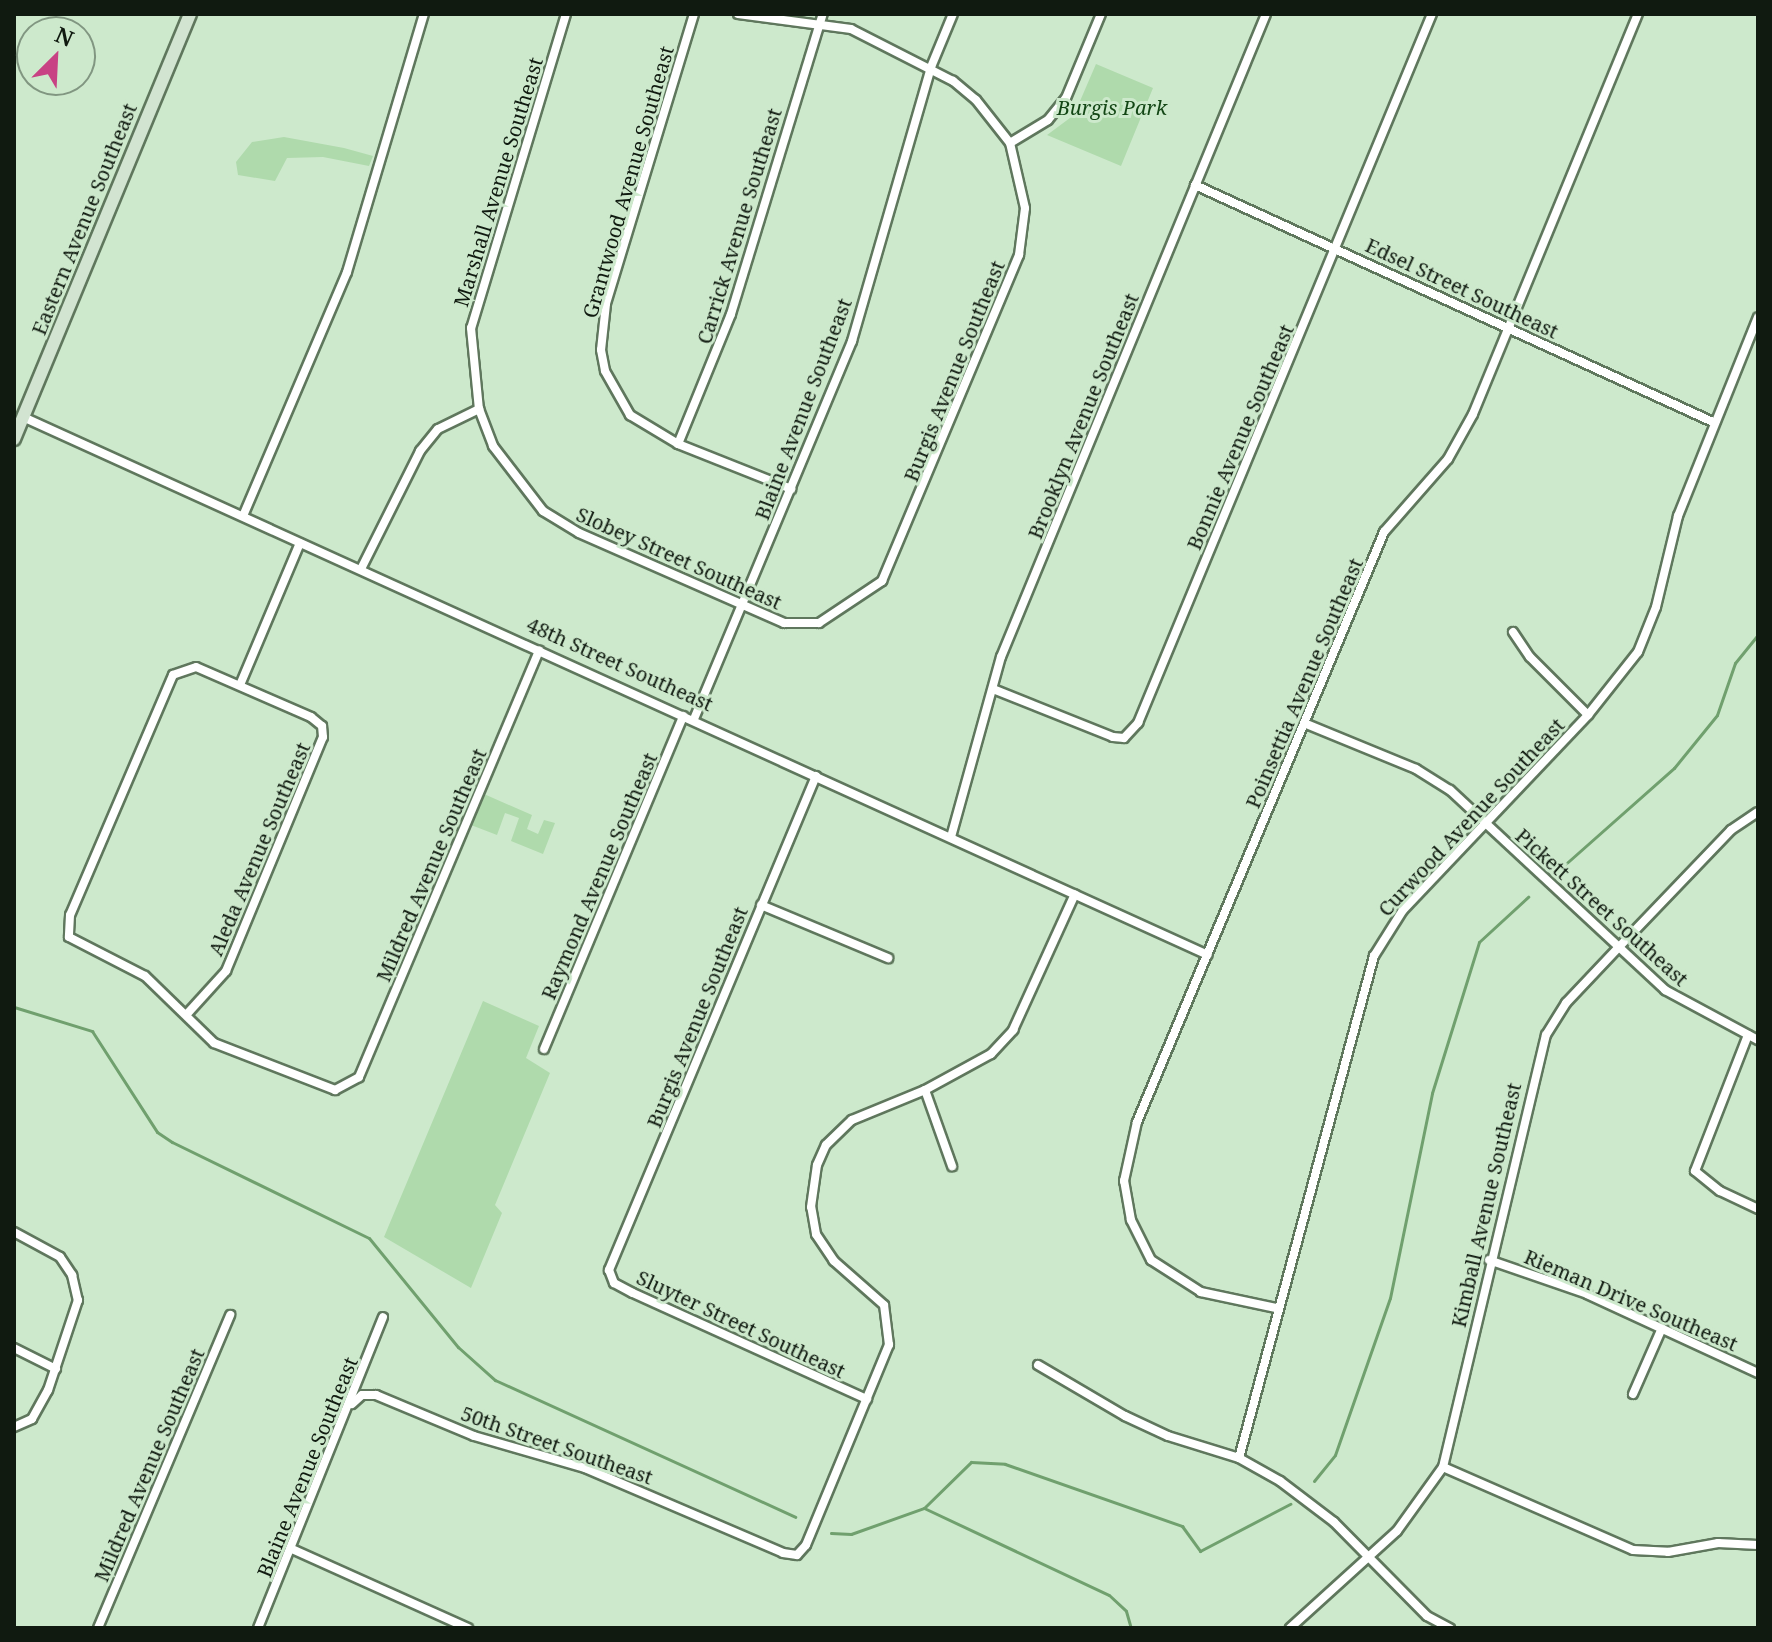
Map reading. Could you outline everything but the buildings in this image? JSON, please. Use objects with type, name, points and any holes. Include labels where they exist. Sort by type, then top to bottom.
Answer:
[{"type":"street","name":"Eastern Avenue Southeast","points":[[14,439],[19,414],[190,14]]},
{"type":"street","points":[[243,516],[347,272],[424,14]]},
{"type":"street","name":"Marshall Avenue Southeast","points":[[546,513],[520,488],[493,446],[479,409],[471,328],[566,14]]},
{"type":"street","name":"Grantwood Avenue Southeast","points":[[694,14],[601,328],[605,371],[630,415],[678,444],[791,489]]},
{"type":"street","points":[[738,14],[821,18],[878,39],[931,67],[976,100],[1010,143],[1048,120],[1066,98],[1101,14]]},
{"type":"street","name":"Blaine Avenue Southeast","points":[[694,719],[852,341],[931,67],[953,14]]},
{"type":"street","name":"Brooklyn Avenue Southeast","points":[[951,837],[1001,657],[1266,14]]},
{"type":"street","name":"Bonnie Avenue Southeast","points":[[993,689],[1113,737],[1131,734],[1432,14]]},
{"type":"street","name":"Poinsettia Avenue Southeast","points":[[1276,1308],[1182,1284],[1151,1260],[1131,1220],[1124,1181],[1137,1122],[1384,532],[1458,443],[1509,328],[1638,14]]},
{"type":"street","name":"Carrick Avenue Southeast","points":[[678,444],[731,314],[821,18]]},
{"type":"street","name":"Burgis Avenue Southeast","points":[[846,609],[882,581],[1019,255],[1025,208],[1010,143]]},
{"type":"street","name":"Edsel Street Southeast","points":[[1195,185],[1715,423]]},
{"type":"street","name":"Curwood Avenue Southeast","points":[[1239,1458],[1276,1308],[1374,956],[1403,910],[1621,679],[1650,629],[1678,516],[1758,317]]},
{"type":"street","points":[[362,567],[420,451],[438,429],[479,409]]},
{"type":"street","name":"48th Street Southeast","points":[[19,414],[300,543],[362,567],[1208,955]]},
{"type":"street","name":"Slobey Street Southeast","points":[[546,513],[579,533],[784,623],[819,623],[846,609]]},
{"type":"street","points":[[187,1014],[145,976],[69,937],[70,915],[173,675],[196,667],[240,685],[300,543]]},
{"type":"street","points":[[1513,632],[1530,657],[1588,715]]},
{"type":"street","name":"Mildred Avenue Southeast","points":[[187,1014],[214,1043],[318,1086],[346,1088],[359,1077],[539,650]]},
{"type":"street","name":"Aleda Avenue Southeast","points":[[187,1014],[226,971],[323,737],[322,726],[311,717],[240,685]]},
{"type":"street","name":"Raymond Avenue Southeast","points":[[544,1049],[683,716]]},
{"type":"street","name":"Pickett Street Southeast","points":[[1304,723],[1416,769],[1486,822],[1618,948],[1680,1000],[1758,1040]]},
{"type":"street","name":"Burgis Avenue Southeast","points":[[609,1270],[816,776]]},
{"type":"street","name":"Kimball Avenue Southeast","points":[[1290,1628],[1397,1531],[1443,1467],[1489,1260],[1546,1035],[1566,1003],[1618,948],[1731,830],[1758,812]]},
{"type":"street","points":[[867,1399],[889,1345],[890,1322],[884,1305],[834,1261],[816,1234],[811,1186],[826,1145],[852,1120],[925,1090],[991,1054],[1013,1030],[1075,894]]},
{"type":"street","points":[[761,905],[888,958]]},
{"type":"street","points":[[1748,1035],[1695,1171],[1720,1191],[1758,1209]]},
{"type":"street","points":[[925,1090],[952,1166]]},
{"type":"street","points":[[14,1232],[60,1257],[72,1275],[78,1300],[56,1369],[32,1419],[14,1427]]},
{"type":"street","name":"Rieman Drive Southeast","points":[[1489,1260],[1528,1270],[1758,1373]]},
{"type":"street","name":"Sluyter Street Southeast","points":[[609,1270],[614,1283],[644,1299],[867,1399]]},
{"type":"street","name":"Mildred Avenue Southeast","points":[[98,1628],[230,1315]]},
{"type":"street","name":"Blaine Avenue Southeast","points":[[258,1628],[352,1404],[383,1317]]},
{"type":"street","points":[[1633,1394],[1662,1328]]},
{"type":"street","points":[[14,1348],[56,1369]]},
{"type":"street","points":[[1038,1365],[1168,1436],[1239,1458],[1308,1500],[1427,1616],[1450,1628]]},
{"type":"street","name":"50th Street Southeast","points":[[352,1404],[362,1395],[376,1395],[474,1436],[585,1468],[783,1553],[797,1555],[867,1399]]},
{"type":"street","points":[[1443,1467],[1633,1550],[1668,1552],[1718,1543],[1758,1545]]},
{"type":"street","points":[[292,1549],[468,1628]]},
{"type":"green space","name":"Burgis Park","points":[[1096,64],[1153,88],[1121,166],[1047,135],[1074,115]]},
{"type":"green space","points":[[284,137],[373,156],[369,166],[323,157],[287,158],[275,181],[238,175],[236,162],[252,142]]},
{"type":"green space","points":[[484,794],[532,815],[527,829],[538,834],[544,820],[555,823],[543,854],[511,841],[519,818],[505,813],[497,835],[471,825]]},
{"type":"green space","points":[[483,1001],[539,1026],[526,1058],[550,1073],[495,1205],[502,1213],[471,1288],[384,1237]]},
{"type":"waterway","points":[[1561,868],[1674,768],[1717,715],[1735,663],[1758,635]]},
{"type":"waterway","points":[[1314,1481],[1335,1455],[1390,1298],[1432,1093],[1479,942],[1528,897]]},
{"type":"waterway","points":[[14,1007],[92,1031],[157,1132],[172,1142],[369,1238],[458,1347],[495,1380],[795,1517]]},
{"type":"waterway","points":[[831,1533],[851,1534],[924,1508],[971,1462],[1005,1464],[1182,1526],[1200,1551],[1290,1504]]},
{"type":"waterway","points":[[924,1508],[1109,1595],[1126,1611],[1131,1628]]}]
